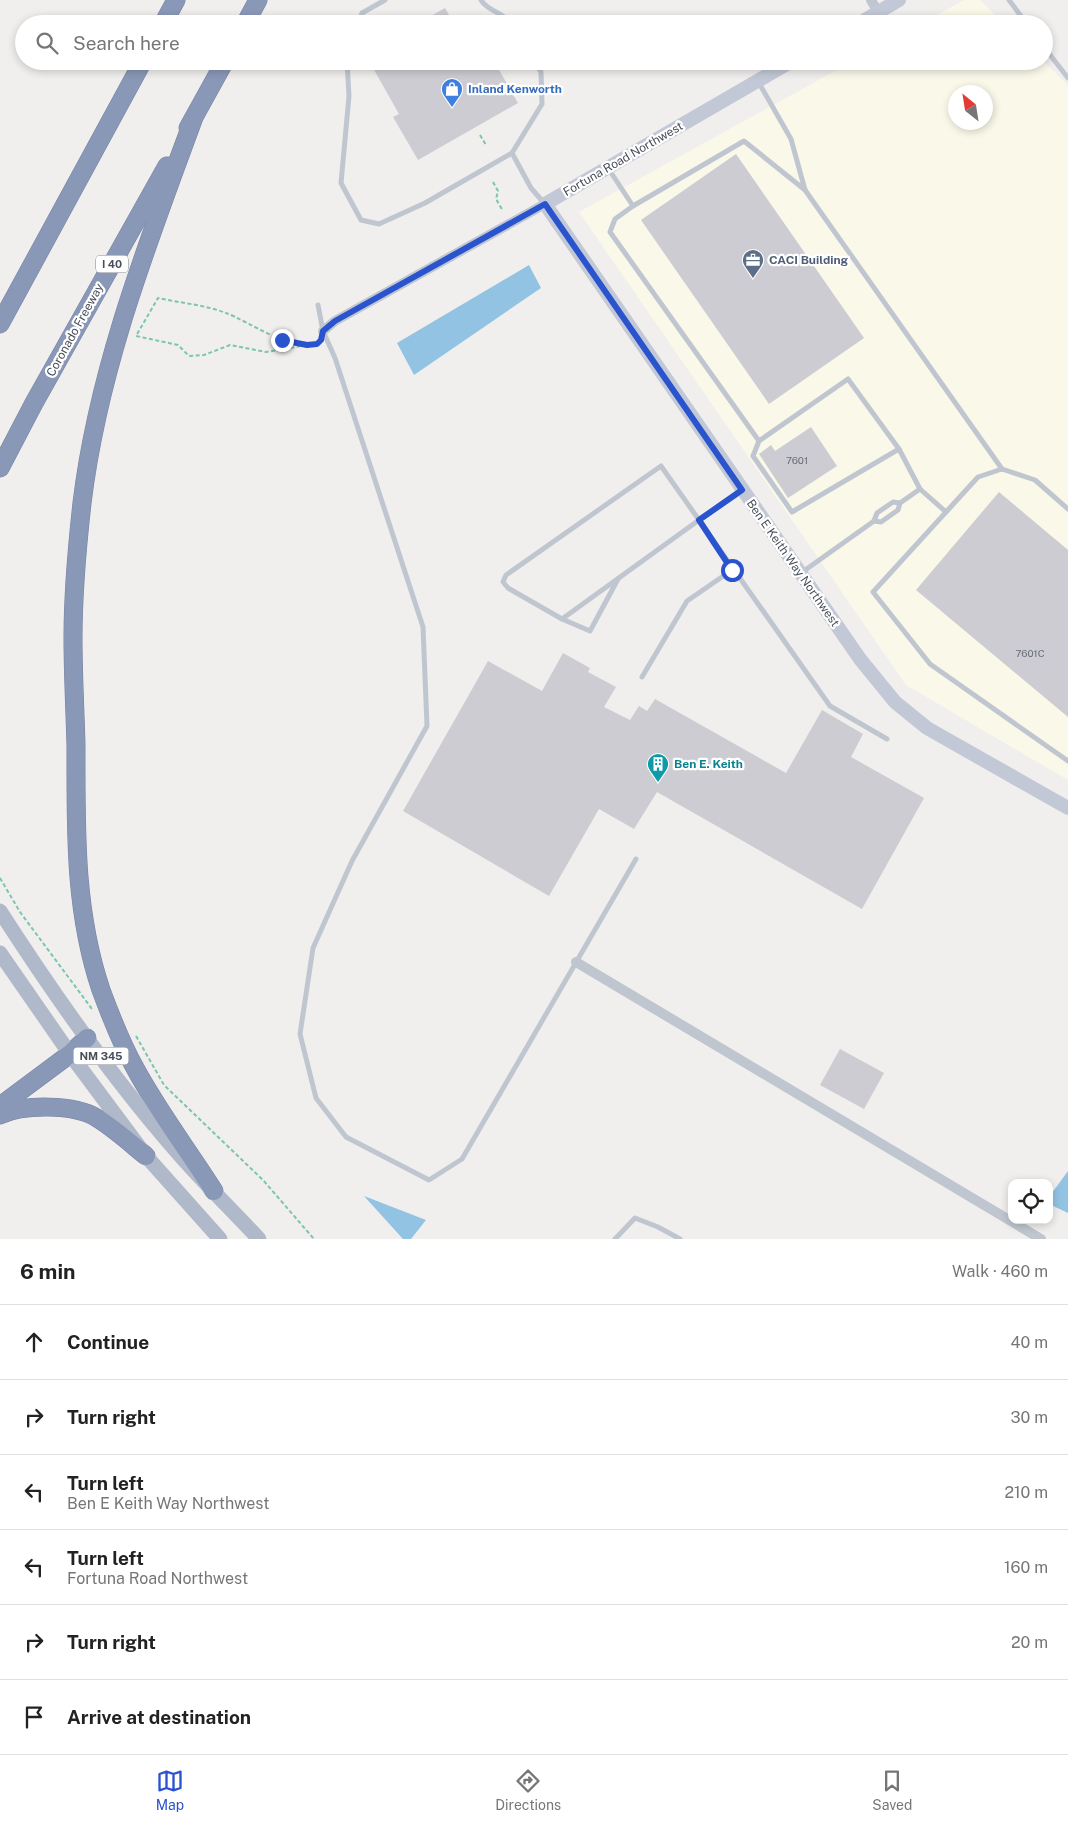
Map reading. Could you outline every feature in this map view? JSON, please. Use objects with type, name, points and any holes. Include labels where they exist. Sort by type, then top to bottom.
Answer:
[{"type":"highway","points":[[168,15],[176,0]]},
{"type":"highway","points":[[250,15],[258,0]]},
{"type":"highway","points":[[0,324],[138,70]]},
{"type":"highway","name":"Coronado Freeway","points":[[0,468],[39,394],[220,70]]},
{"type":"highway","points":[[193,120],[124,311],[106,377],[84,492],[76,559],[73,636],[77,853],[80,902],[88,944],[101,989],[116,1030],[134,1067],[214,1191]]},
{"type":"highway","points":[[0,1106],[70,1054],[87,1038]]},
{"type":"highway","points":[[0,1115],[9,1111],[49,1107],[96,1117],[146,1156]]},
{"type":"main road","name":"NM 345","points":[[0,911],[37,969],[138,1106],[178,1154],[259,1239]]},
{"type":"main road","name":"NM 345","points":[[0,953],[70,1054],[146,1156],[220,1239]]},
{"type":"street","points":[[875,6],[899,0]]},
{"type":"street","name":"Fortuna Road Northwest","points":[[323,331],[335,321],[545,204],[777,70]]},
{"type":"street","name":"Ben E Keith Way Northwest","points":[[545,204],[800,574],[882,688],[910,715],[927,728],[1068,808]]},
{"type":"street","points":[[576,962],[1042,1239]]},
{"type":"lane","points":[[361,15],[384,0]]},
{"type":"lane","points":[[481,0],[484,7],[499,15]]},
{"type":"lane","points":[[1008,0],[1020,15]]},
{"type":"lane","points":[[1053,59],[1068,78]]},
{"type":"lane","points":[[348,70],[349,96],[341,183],[361,220],[380,224],[425,203],[512,153],[542,104],[540,70]]},
{"type":"lane","points":[[758,81],[791,139],[805,190]]},
{"type":"lane","points":[[759,441],[610,232],[615,219],[632,206],[744,141],[805,190],[1002,469],[1035,480],[1068,509]]},
{"type":"lane","points":[[512,153],[531,188],[545,204]]},
{"type":"lane","points":[[608,167],[632,206]]},
{"type":"lane","points":[[318,305],[323,331],[338,367],[422,628],[427,726],[352,861],[313,948],[300,1034],[316,1098],[346,1137],[429,1180],[462,1160],[636,859]]},
{"type":"lane","points":[[899,449],[792,512],[753,456],[759,441],[848,379],[899,449],[920,488],[946,512]]},
{"type":"lane","points":[[619,578],[590,631],[562,619],[508,588],[503,582],[506,576],[661,466],[732,570],[830,706],[887,739]]},
{"type":"lane","points":[[1002,469],[978,477],[873,592],[930,664],[1068,761]]},
{"type":"lane","points":[[874,521],[881,522],[894,513],[898,510],[900,503],[920,488]]},
{"type":"lane","points":[[562,619],[742,490]]},
{"type":"lane","points":[[800,574],[874,521],[876,513],[894,502],[900,503]]},
{"type":"lane","points":[[642,677],[687,601],[732,570]]},
{"type":"lane","points":[[615,1239],[635,1218],[658,1227],[680,1239]]},
{"type":"path","points":[[480,135],[486,145]]},
{"type":"path","points":[[493,182],[498,191],[496,199],[503,211]]},
{"type":"path","points":[[307,345],[282,340],[226,313],[158,298],[136,336],[178,345],[189,356],[204,355],[230,345],[266,352],[317,344],[321,340],[323,331]]},
{"type":"path","points":[[0,878],[20,912],[96,1014]]},
{"type":"path","points":[[133,1030],[164,1085],[263,1180],[314,1239]]},
{"type":"shaded area","points":[[964,0],[980,0],[995,15],[937,15]]},
{"type":"shaded area","points":[[837,70],[1052,70],[1068,85],[1068,780],[906,685],[579,212]]},
{"type":"water","points":[[529,265],[541,288],[414,375],[397,343]]},
{"type":"water","points":[[1068,1171],[1068,1213],[1053,1206],[1053,1192]]},
{"type":"water","points":[[364,1196],[426,1220],[411,1239],[403,1239]]},
{"type":"building","points":[[445,8],[449,15],[433,15]]},
{"type":"building","name":"Inland Kenworth","points":[[374,70],[499,70],[518,103],[418,160],[393,117],[399,114]]},
{"type":"building","name":"CACI Building","points":[[736,154],[864,338],[769,404],[641,220]]},
{"type":"building","points":[[811,427],[837,466],[788,498],[759,454],[771,445],[775,451]]},
{"type":"building","points":[[999,492],[1068,550],[1068,717],[916,590]]},
{"type":"building","name":"Ben E. Keith","points":[[563,653],[590,668],[588,672],[616,687],[604,707],[630,720],[639,706],[647,711],[655,699],[786,773],[822,710],[863,734],[851,757],[924,798],[862,909],[657,792],[634,829],[599,809],[549,896],[403,811],[488,661],[542,691]]},
{"type":"building","points":[[840,1049],[884,1073],[864,1109],[820,1085]]},
{"type":"place","name":"Inland Kenworth","points":[[452,108]]},
{"type":"place","name":"CACI Building","points":[[753,279]]},
{"type":"place","name":"Ben E. Keith","points":[[658,783]]},
{"type":"route","points":[[282,340],[307,345],[317,344],[321,340],[323,331],[335,321],[545,204],[742,490],[699,520],[732,570]]}]
